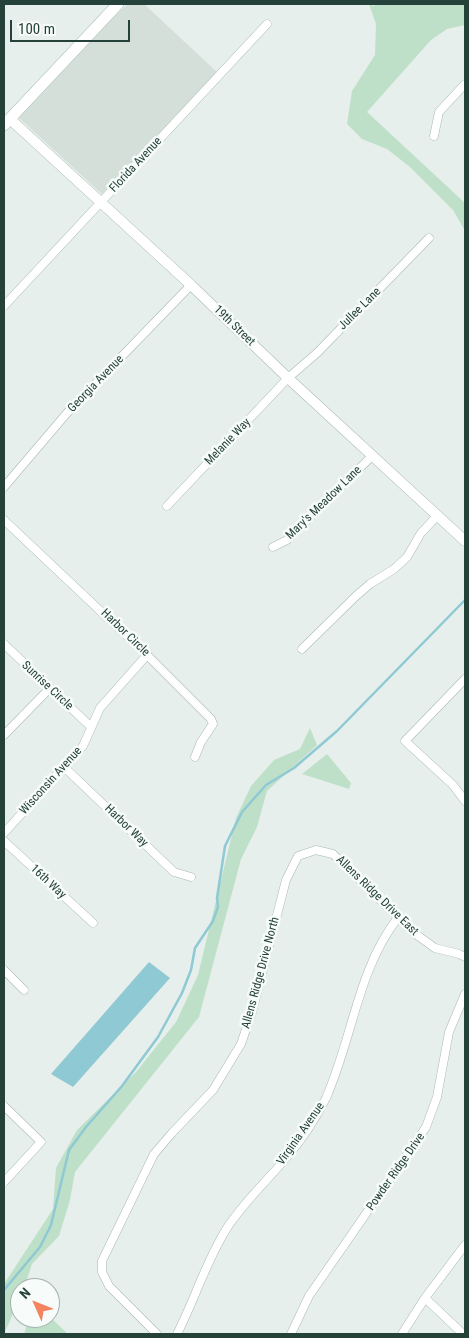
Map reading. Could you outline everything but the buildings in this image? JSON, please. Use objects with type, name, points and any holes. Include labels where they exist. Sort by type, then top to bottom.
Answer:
[{"type":"main road","points":[[6,119],[118,4]]},
{"type":"street","name":"Florida Avenue","points":[[4,306],[267,24]]},
{"type":"street","points":[[434,136],[439,112],[465,84]]},
{"type":"street","name":"19th Street","points":[[6,119],[191,285],[288,378],[465,541]]},
{"type":"street","name":"Jullee Lane","points":[[288,378],[338,332],[429,238]]},
{"type":"street","name":"Georgia Avenue","points":[[4,487],[68,413],[191,285]]},
{"type":"street","name":"Melanie Way","points":[[168,506],[288,378]]},
{"type":"street","name":"Mary's Meadow Lane","points":[[273,547],[287,540],[373,455]]},
{"type":"street","points":[[302,649],[356,596],[370,584],[394,569],[407,557],[421,533],[438,515]]},
{"type":"street","name":"Harbor Circle","points":[[4,520],[147,655],[211,719],[213,724],[200,742],[195,757]]},
{"type":"street","name":"Sunrise Circle","points":[[4,644],[91,727]]},
{"type":"street","name":"Wisconsin Avenue","points":[[4,833],[83,746],[100,708],[147,655]]},
{"type":"street","points":[[465,679],[405,740],[453,785],[465,802]]},
{"type":"street","points":[[4,735],[50,688]]},
{"type":"street","name":"Harbor Way","points":[[64,766],[174,872],[191,877]]},
{"type":"street","name":"16th Way","points":[[4,840],[93,923]]},
{"type":"street","name":"Allens Ridge Drive East","points":[[316,850],[333,854],[397,919],[414,933],[435,948],[465,957]]},
{"type":"street","name":"Allens Ridge Drive North","points":[[157,1334],[109,1286],[104,1278],[102,1261],[154,1154],[213,1090],[241,1044],[252,1012],[286,880],[298,856],[316,850]]},
{"type":"street","name":"Virginia Avenue","points":[[177,1334],[191,1306],[202,1275],[228,1228],[249,1199],[287,1157],[325,1099],[344,1050],[373,958],[385,934],[397,919]]},
{"type":"street","points":[[4,970],[24,990]]},
{"type":"street","name":"Powder Ridge Drive","points":[[291,1334],[309,1296],[426,1127],[437,1097],[449,1032],[465,994]]},
{"type":"street","points":[[4,1106],[41,1142],[4,1182]]},
{"type":"street","points":[[402,1334],[425,1298],[465,1245]]},
{"type":"street","points":[[425,1298],[463,1334]]},
{"type":"shaded area","points":[[128,4],[144,4],[217,72],[102,194],[18,117],[113,17]]},
{"type":"green space","points":[[369,4],[373,6],[377,4],[465,4],[465,25],[447,29],[431,40],[367,112],[465,203],[465,231],[453,210],[410,167],[387,149],[362,139],[347,124],[352,91],[375,55],[376,24]]},
{"type":"green space","points":[[310,728],[317,745],[267,791],[257,827],[241,859],[199,1017],[75,1172],[70,1200],[59,1236],[32,1264],[27,1278],[10,1278],[10,1320],[4,1334],[4,1284],[53,1209],[56,1168],[77,1130],[136,1072],[176,1022],[198,975],[236,818],[251,786],[274,760],[300,749]]},
{"type":"green space","points":[[327,754],[351,783],[349,789],[302,774]]},
{"type":"green space","points":[[60,1326],[68,1334],[24,1334],[26,1328],[60,1328]]},
{"type":"water","points":[[149,962],[170,978],[73,1087],[51,1074]]},
{"type":"waterway","points":[[4,1290],[40,1247],[51,1225],[69,1150],[86,1127],[122,1086],[158,1037],[182,993],[191,970],[195,948],[213,921],[218,907],[217,898],[225,846],[242,812],[266,785],[294,768],[337,731],[465,600]]}]
